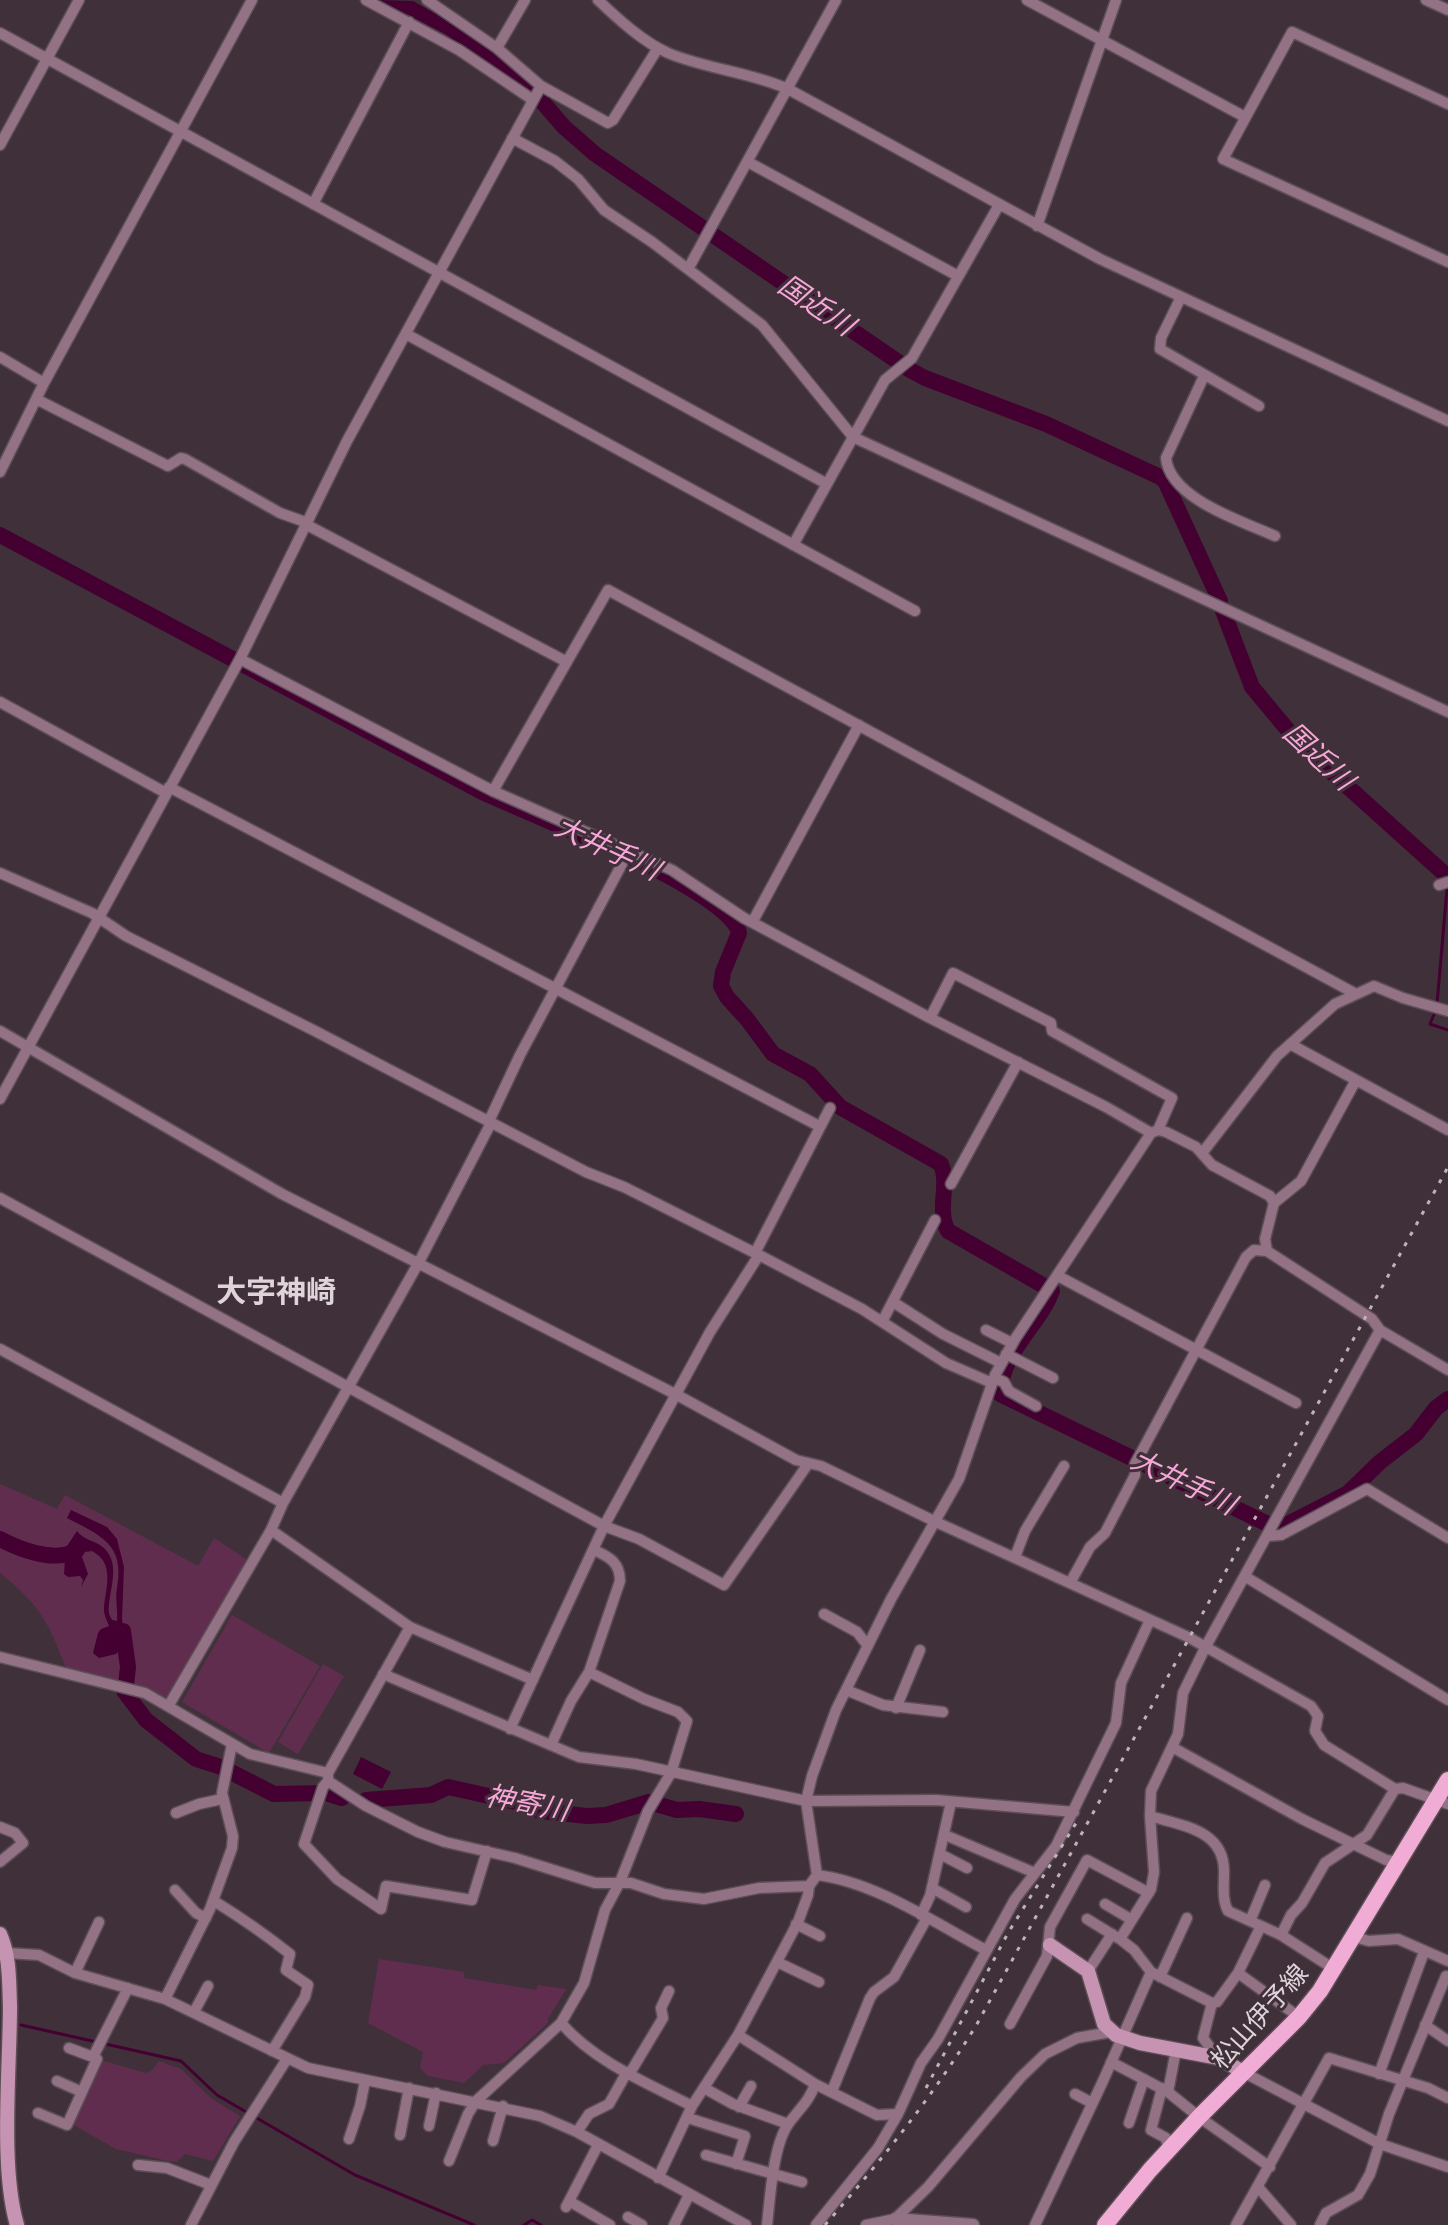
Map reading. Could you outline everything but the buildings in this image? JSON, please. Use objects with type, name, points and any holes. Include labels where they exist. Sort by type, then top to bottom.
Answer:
[{"type":"main road","name":"松山伊予線","points":[[1105,2225],[1199,2117],[1299,2017],[1334,1969],[1398,1862],[1442,1802],[1448,1780]]},
{"type":"main road","points":[[0,1934],[7,1953],[10,2027],[5,2114],[7,2182],[17,2225]]},
{"type":"main road","points":[[1050,1945],[1088,1971],[1104,2024],[1116,2035],[1219,2058],[1243,2072]]},
{"type":"street","points":[[0,145],[79,0]]},
{"type":"street","points":[[0,472],[178,132],[252,0]]},
{"type":"street","points":[[366,0],[537,94],[608,123],[613,120],[658,48]]},
{"type":"street","points":[[427,0],[497,48],[537,94]]},
{"type":"street","points":[[497,48],[525,0]]},
{"type":"street","points":[[598,0],[668,53],[770,81],[788,89],[1037,226],[1181,297],[1448,421]]},
{"type":"street","points":[[688,269],[836,0]]},
{"type":"street","points":[[1027,0],[1245,117]]},
{"type":"street","points":[[1037,226],[1116,0]]},
{"type":"street","points":[[1426,0],[1448,10]]},
{"type":"street","points":[[313,204],[409,22]]},
{"type":"street","points":[[1448,104],[1292,32],[1223,159],[1448,262]]},
{"type":"street","points":[[0,33],[827,484]]},
{"type":"street","points":[[0,1099],[240,659],[347,441],[537,94]]},
{"type":"street","points":[[512,138],[555,161],[578,179],[604,210],[762,325],[853,437],[1448,712]]},
{"type":"street","points":[[748,162],[958,276]]},
{"type":"street","points":[[793,545],[885,380],[912,358],[999,205]]},
{"type":"street","points":[[1181,297],[1161,338],[1160,349],[1259,406]]},
{"type":"street","points":[[406,334],[915,611]]},
{"type":"street","points":[[0,357],[44,383]]},
{"type":"street","points":[[1204,376],[1166,458],[1167,467],[1185,493],[1275,536]]},
{"type":"street","points":[[36,399],[168,466],[181,458],[185,459],[280,513],[308,524],[567,662]]},
{"type":"street","points":[[493,791],[608,590],[1356,994]]},
{"type":"street","points":[[240,659],[493,791],[658,863],[744,918],[930,1018],[1154,1131],[1203,1152],[1212,1165],[1263,1191],[1274,1203]]},
{"type":"street","points":[[0,702],[819,1126]]},
{"type":"street","points":[[753,921],[859,725]]},
{"type":"street","points":[[169,1705],[271,1530],[283,1503],[419,1262],[622,864]]},
{"type":"street","points":[[0,873],[92,913],[126,936],[586,1172],[624,1187],[757,1254],[882,1322],[946,1363],[996,1380],[1036,1406]]},
{"type":"street","points":[[658,2178],[692,2106],[738,2035],[777,1962],[796,1924],[809,1886],[817,1875],[806,1801],[812,1776],[846,1690],[891,1599],[965,1467],[1012,1343],[1154,1131],[1172,1098],[1052,1031],[1051,1023],[953,973],[930,1018]]},
{"type":"street","points":[[1203,1152],[1277,1056],[1323,1012],[1374,986],[1448,1011]]},
{"type":"street","points":[[0,1031],[282,1194],[808,1464],[821,1466],[1206,1646],[1306,1702],[1318,1716],[1318,1738],[1324,1745],[1395,1789],[1403,1788],[1442,1802]]},
{"type":"street","points":[[1290,1044],[1448,1130]]},
{"type":"street","points":[[951,1184],[1018,1062]]},
{"type":"street","points":[[1267,1251],[1265,1239],[1274,1203],[1301,1181],[1356,1080]]},
{"type":"street","points":[[510,1729],[604,1526],[710,1332],[757,1254],[830,1108]]},
{"type":"street","points":[[0,1198],[604,1526],[639,1539],[724,1585],[808,1464]]},
{"type":"street","points":[[882,1322],[935,1220]]},
{"type":"street","points":[[1070,1583],[1090,1547],[1105,1533],[1133,1478],[1135,1464],[1250,1252],[1259,1249],[1267,1251],[1372,1319],[1380,1330],[1448,1370]]},
{"type":"street","points":[[1058,1276],[1296,1403]]},
{"type":"street","points":[[893,1302],[943,1334],[1053,1378]]},
{"type":"street","points":[[986,1330],[1012,1343]]},
{"type":"street","points":[[1088,1971],[1132,1920],[1149,1893],[1154,1872],[1151,1791],[1178,1734],[1183,1693],[1380,1330]]},
{"type":"street","points":[[0,1349],[283,1503]]},
{"type":"street","points":[[1015,1557],[1025,1531],[1064,1466]]},
{"type":"street","points":[[1271,1530],[1281,1535],[1367,1489],[1448,1538]]},
{"type":"street","points":[[271,1530],[410,1627],[533,1680]]},
{"type":"street","points":[[551,1745],[571,1701],[589,1672],[620,1581],[620,1573],[611,1558],[594,1550]]},
{"type":"street","points":[[1246,1577],[1448,1700]]},
{"type":"street","points":[[824,1614],[857,1632],[868,1646]]},
{"type":"street","points":[[816,2225],[871,2158],[898,2114],[921,2063],[938,2039],[1015,1899],[1056,1846],[1116,1723],[1119,1690],[1150,1620]]},
{"type":"street","points":[[410,1627],[328,1777],[304,1839],[306,1849],[337,1879],[381,1909],[386,1886],[472,1900],[487,1851]]},
{"type":"street","points":[[896,1708],[920,1650]]},
{"type":"street","points":[[0,1657],[133,1689],[169,1705],[232,1744],[264,1759],[328,1777],[403,1826],[445,1842],[595,1883],[642,1885],[674,1896],[704,1899],[759,1888],[809,1886]]},
{"type":"street","points":[[449,2161],[476,2101],[561,2023],[584,1983],[605,1910],[652,1804],[671,1773],[687,1721],[684,1716],[589,1672]]},
{"type":"street","points":[[383,1674],[579,1757],[636,1764],[806,1801],[951,1802],[1074,1812]]},
{"type":"street","points":[[846,1690],[896,1708],[943,1712]]},
{"type":"street","points":[[165,1999],[214,1901],[234,1842],[222,1799],[222,1784],[232,1744]]},
{"type":"street","points":[[1172,1747],[1302,1819],[1386,1860],[1398,1862]]},
{"type":"street","points":[[1281,1935],[1325,1863],[1367,1835],[1395,1789]]},
{"type":"street","points":[[176,1813],[222,1799]]},
{"type":"street","points":[[832,2091],[870,1998],[894,1977],[924,1917],[951,1802]]},
{"type":"street","points":[[1150,1816],[1201,1832],[1212,1839],[1224,1862],[1225,1907],[1228,1911],[1281,1935],[1334,1969]]},
{"type":"street","points":[[0,1827],[15,1833],[23,1843],[0,1862]]},
{"type":"street","points":[[945,1835],[1035,1873]]},
{"type":"street","points":[[940,1854],[967,1868]]},
{"type":"street","points":[[1010,2024],[1047,1956],[1050,1927],[1087,1860],[1149,1893]]},
{"type":"street","points":[[817,1875],[871,1891],[986,1950]]},
{"type":"street","points":[[1087,1919],[1134,1950],[1156,1974],[1212,2003],[1217,2002],[1238,1973],[1256,1924],[1265,1885]]},
{"type":"street","points":[[932,1888],[966,1907]]},
{"type":"street","points":[[175,1890],[196,1913],[206,1918]]},
{"type":"street","points":[[214,1901],[271,1937],[290,1954],[286,1970],[308,1985],[305,1997],[272,2051]]},
{"type":"street","points":[[1105,1904],[1132,1920]]},
{"type":"street","points":[[1035,2225],[1111,2062],[1116,2035],[1156,1974],[1185,1937],[1187,1918]]},
{"type":"street","points":[[75,1973],[99,1922]]},
{"type":"street","points":[[796,1924],[820,1936]]},
{"type":"street","points":[[1354,1937],[1369,1941],[1398,1939],[1448,1961]]},
{"type":"street","points":[[1379,2074],[1424,1952]]},
{"type":"street","points":[[7,1953],[39,1955],[75,1973],[165,1999],[287,2059],[323,2073],[503,2106],[540,2116],[577,2132],[746,2225]]},
{"type":"street","points":[[777,1962],[819,1982]]},
{"type":"street","points":[[1238,1973],[1299,2017]]},
{"type":"street","points":[[1320,2225],[1326,2213],[1358,2195],[1376,2159],[1447,1974]]},
{"type":"street","points":[[194,2012],[208,1986]]},
{"type":"street","points":[[93,2057],[128,1988]]},
{"type":"street","points":[[577,2132],[589,2114],[609,2104],[663,2018],[661,2008],[669,1991]]},
{"type":"street","points":[[1212,2003],[1203,2038],[1219,2058]]},
{"type":"street","points":[[561,2023],[587,2048],[692,2106]]},
{"type":"street","points":[[1425,2025],[1448,2041]]},
{"type":"street","points":[[738,2035],[815,2084],[877,2115],[898,2114]]},
{"type":"street","points":[[895,2219],[928,2187],[1021,2077],[1045,2054],[1077,2038],[1116,2035]]},
{"type":"street","points":[[38,2113],[67,2125],[97,2059],[69,2048]]},
{"type":"street","points":[[1173,2146],[1151,2130],[1176,2050]]},
{"type":"street","points":[[1236,2225],[1329,2058],[1428,2088],[1448,2098]]},
{"type":"street","points":[[191,2225],[250,2115],[287,2059]]},
{"type":"street","points":[[1111,2062],[1165,2090],[1270,2167]]},
{"type":"street","points":[[1243,2072],[1380,2144],[1448,2167]]},
{"type":"street","points":[[1129,2123],[1144,2079]]},
{"type":"street","points":[[57,2081],[82,2092]]},
{"type":"street","points":[[349,2139],[365,2081]]},
{"type":"street","points":[[767,2225],[772,2175],[788,2124],[808,2101],[815,2084]]},
{"type":"street","points":[[739,2107],[751,2086]]},
{"type":"street","points":[[400,2135],[409,2088]]},
{"type":"street","points":[[704,2088],[739,2107],[788,2124]]},
{"type":"street","points":[[429,2126],[436,2093]]},
{"type":"street","points":[[1075,2094],[1092,2103]]},
{"type":"street","points":[[493,2141],[503,2106]]},
{"type":"street","points":[[688,2118],[745,2136],[736,2164]]},
{"type":"street","points":[[598,2145],[567,2204],[610,2225]]},
{"type":"street","points":[[706,2155],[802,2182]]},
{"type":"street","points":[[138,2165],[167,2168],[211,2185]]},
{"type":"street","points":[[1258,2187],[1291,2225]]},
{"type":"street","points":[[674,2225],[689,2195]]},
{"type":"street","points":[[628,2218],[642,2225]]},
{"type":"street","points":[[866,2225],[895,2219],[973,2225]]},
{"type":"shaded area","points":[[379,0],[413,1],[440,16],[496,51],[536,90],[534,94],[445,34]]},
{"type":"shaded area","points":[[0,1484],[57,1509],[65,1495],[198,1566],[214,1538],[249,1561],[168,1698],[66,1669],[42,1615],[0,1573]]},
{"type":"shaded area","points":[[71,1510],[107,1527],[117,1539],[124,1567],[122,1619],[126,1650],[123,1653],[122,1633],[116,1625],[122,1646],[116,1654],[99,1658],[93,1653],[98,1633],[109,1626],[104,1610],[107,1576],[104,1562],[92,1551],[85,1552],[82,1557],[88,1574],[81,1587],[83,1580],[80,1576],[68,1577],[64,1574],[65,1559],[53,1557],[54,1553],[67,1546],[77,1531],[105,1549],[113,1564],[109,1614],[112,1620],[117,1621],[119,1573],[114,1551],[100,1536],[67,1518]]},
{"type":"shaded area","points":[[232,1615],[320,1666],[269,1753],[182,1702]]},
{"type":"shaded area","points":[[323,1664],[344,1676],[298,1754],[278,1742]]},
{"type":"shaded area","points":[[361,1757],[391,1772],[382,1789],[353,1774]]},
{"type":"shaded area","points":[[379,1959],[464,1972],[464,1978],[536,1990],[538,1985],[566,1989],[548,2023],[504,2063],[483,2065],[464,2083],[428,2076],[420,2068],[423,2052],[368,2023]]},
{"type":"shaded area","points":[[100,2060],[146,2073],[159,2061],[181,2069],[212,2099],[240,2116],[213,2161],[185,2154],[177,2162],[168,2161],[116,2149],[72,2124]]},
{"type":"waterway","name":"国近川","points":[[527,84],[564,127],[595,154],[910,370],[1046,424],[1160,477],[1165,481],[1220,601]]},
{"type":"waterway","name":"大井手川","points":[[0,535],[484,793],[585,837]]},
{"type":"waterway","name":"国近川","points":[[1223,611],[1252,687],[1297,741],[1448,877]]},
{"type":"waterway","name":"大井手川","points":[[628,856],[691,889],[734,923],[739,933],[723,972],[721,986],[773,1054],[810,1074],[840,1107],[941,1164],[943,1214],[948,1231],[1046,1287]]},
{"type":"waterway","points":[[1437,1004],[1448,877]]},
{"type":"waterway","points":[[1435,1012],[1430,1024],[1448,1030]]},
{"type":"waterway","name":"大井手川","points":[[1052,1291],[1013,1352],[1002,1379],[1000,1394],[1278,1529],[1348,1493],[1380,1462],[1416,1434],[1436,1408],[1448,1399]]},
{"type":"waterway","name":"神寄川","points":[[0,1539],[46,1555],[73,1552]]},
{"type":"waterway","name":"神寄川","points":[[123,1631],[128,1667],[126,1685]]},
{"type":"waterway","name":"神寄川","points":[[124,1691],[146,1720],[196,1759],[221,1767],[274,1794],[326,1793],[342,1798]]},
{"type":"waterway","name":"神寄川","points":[[366,1800],[431,1795],[448,1787],[516,1802],[540,1811],[587,1816],[606,1815],[649,1802],[677,1810],[699,1809],[736,1814]]},
{"type":"waterway","points":[[21,2025],[181,2061],[217,2095],[355,2175],[474,2225]]},
{"type":"waterway","points":[[524,2225],[532,2220],[541,2225]]},
{"type":"railway","points":[[825,2225],[906,2128],[977,2024],[1448,1167]]},
{"type":"railway","points":[[926,2088],[1008,1933],[1078,1820]]},
{"type":"district","name":"大字神崎","points":[[276,1293]]}]
